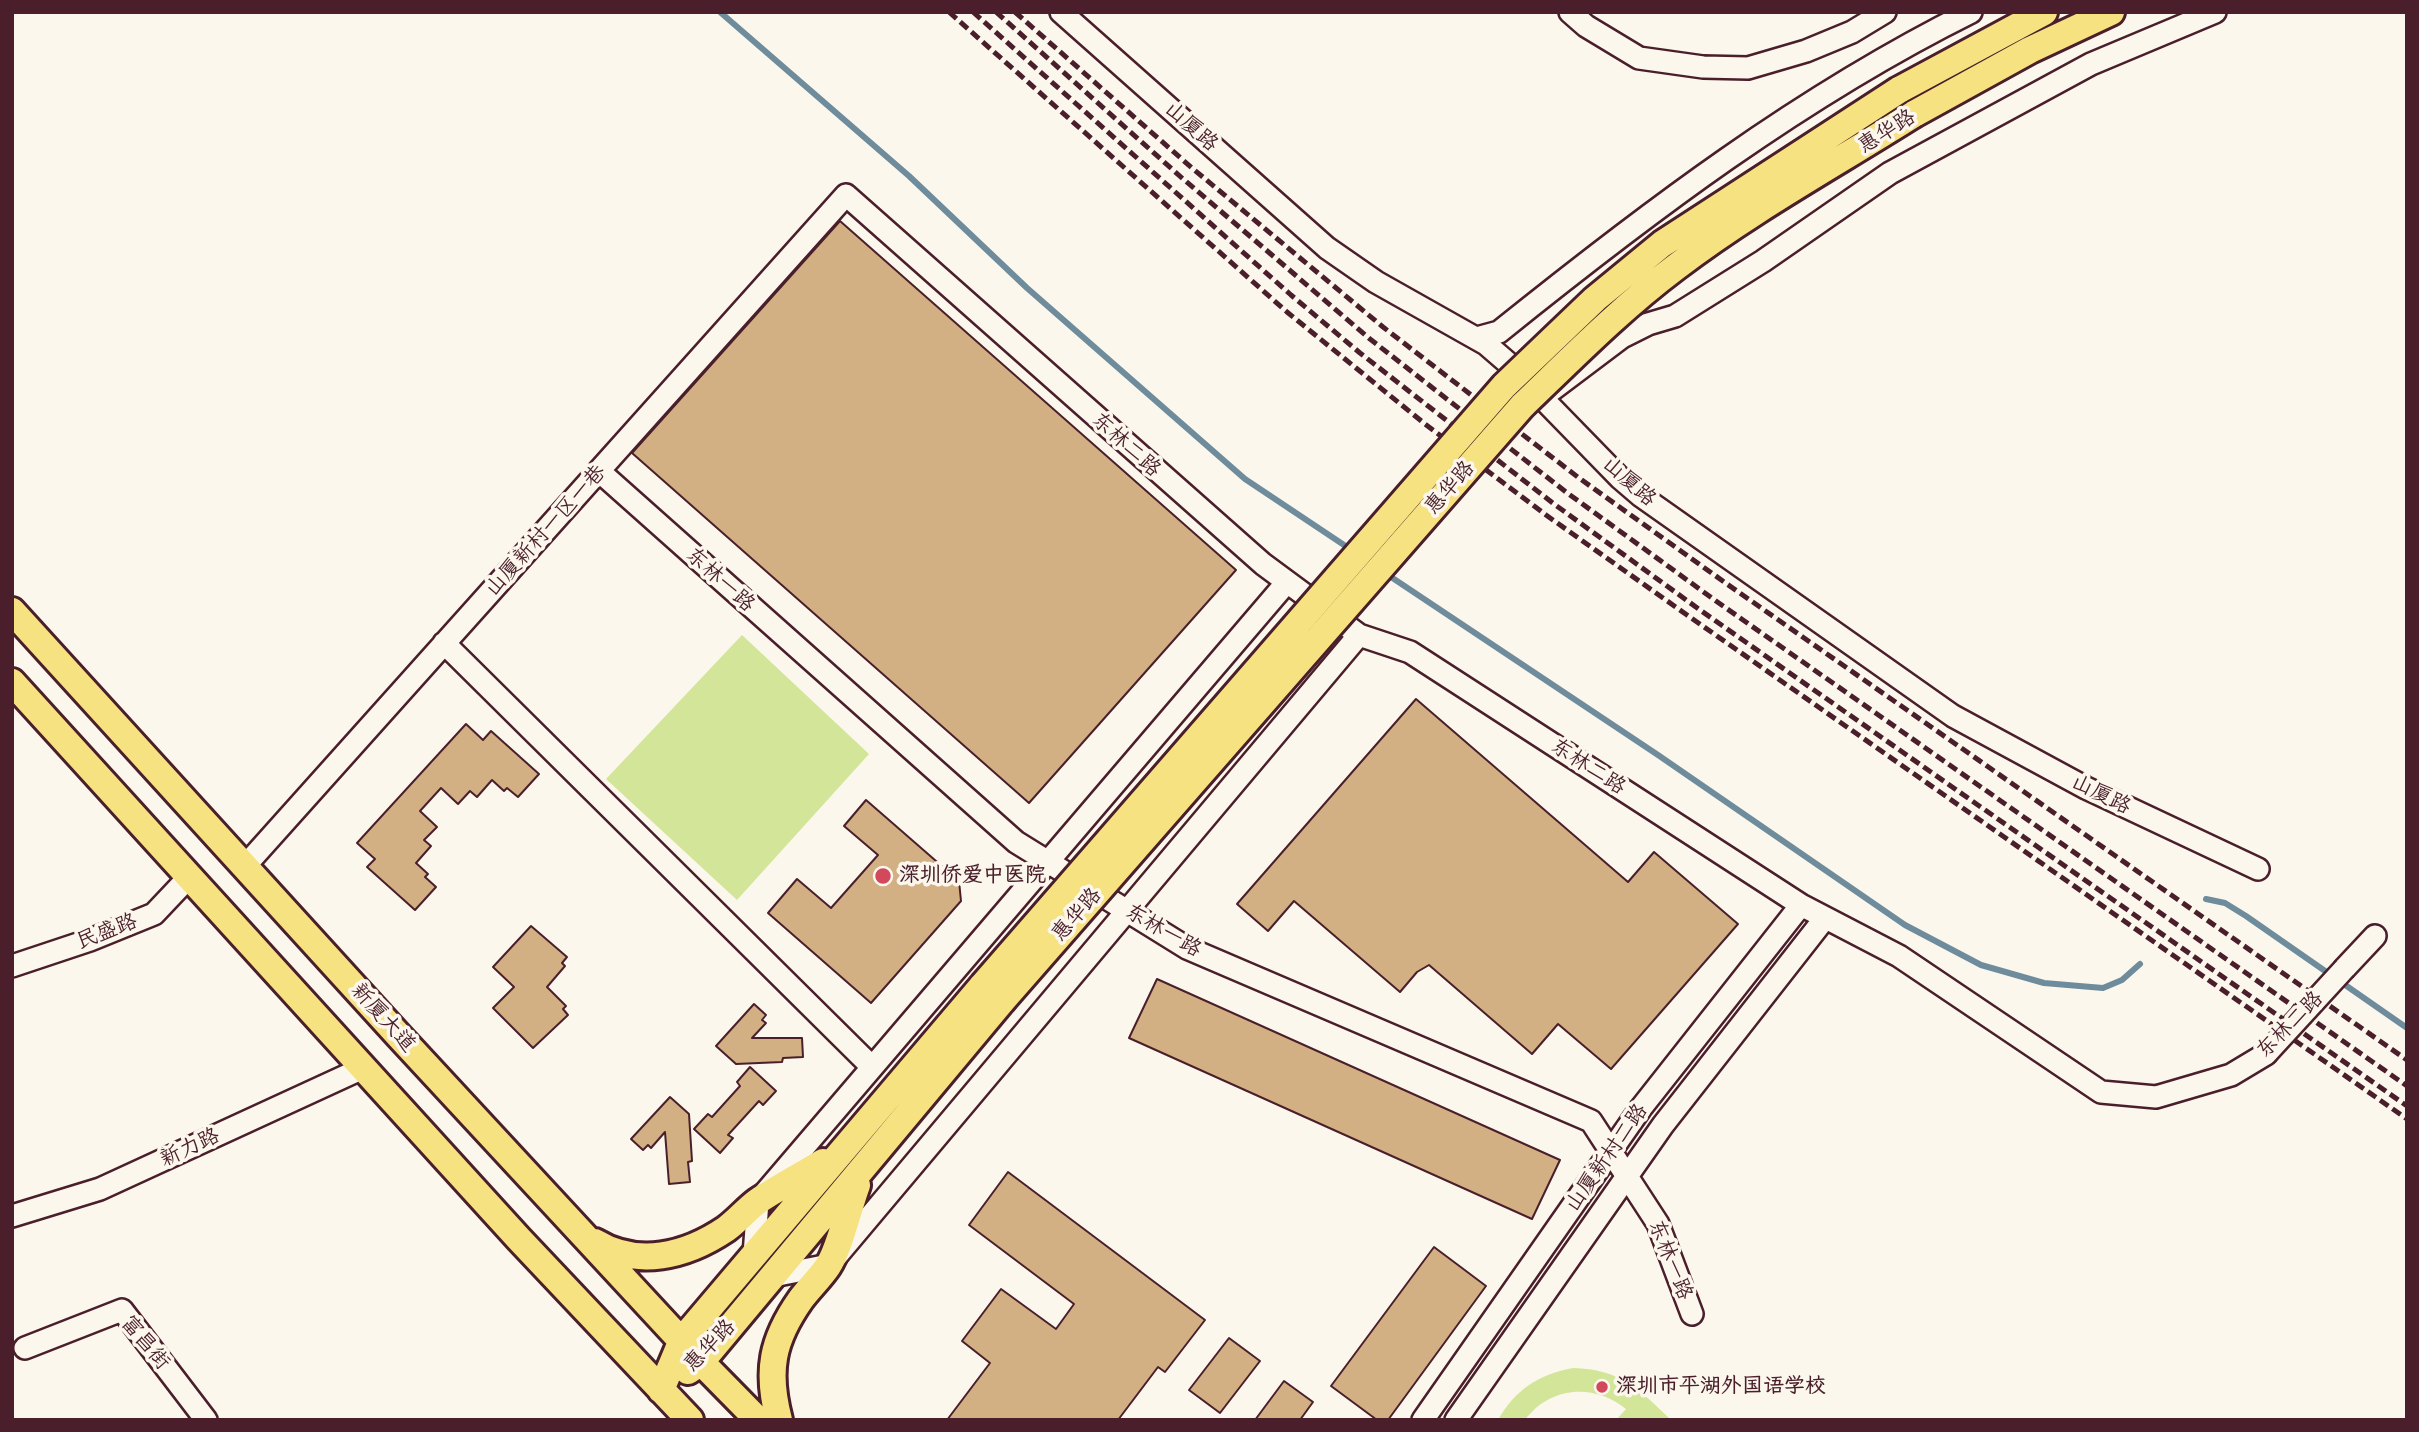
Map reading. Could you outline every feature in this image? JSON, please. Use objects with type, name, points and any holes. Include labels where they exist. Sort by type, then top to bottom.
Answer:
[{"type":"main road","name":"惠华路","points":[[661,1390],[701,1362],[862,1169],[992,993],[1504,386],[1595,299],[1662,244],[1899,90],[2044,12]]},
{"type":"main road","name":"惠华路","points":[[661,1390],[682,1340],[843,1150],[992,993],[1522,406],[1613,317],[1678,265],[1914,114],[2030,50],[2111,12]]},
{"type":"main road","name":"新厦大道","points":[[12,611],[701,1362],[758,1420]]},
{"type":"main road","points":[[12,682],[519,1240],[690,1420]]},
{"type":"main road","points":[[584,1235],[608,1250],[635,1257],[663,1257],[696,1247],[727,1228],[758,1201],[843,1150]]},
{"type":"main road","points":[[779,1420],[772,1393],[772,1362],[781,1330],[802,1298],[829,1265],[862,1169]]},
{"type":"street","name":"山厦路","points":[[1061,12],[1327,248],[1376,282],[1477,338],[1508,363],[1620,478],[1641,496],[1953,716],[2085,788],[2258,869]]},
{"type":"street","points":[[1570,12],[1586,26],[1639,58],[1703,67],[1748,68],[1805,51],[1852,32],[1885,12]]},
{"type":"street","points":[[1477,338],[1499,332],[1674,195],[1821,97],[1922,36],[1971,12]]},
{"type":"street","points":[[1541,397],[1622,337],[1647,324],[1675,316],[1763,261],[1891,173],[2091,64],[2216,12]]},
{"type":"street","name":"山厦新村一区一巷","points":[[245,866],[846,195]]},
{"type":"street","name":"东林二路","points":[[846,195],[1184,496],[1287,582],[1359,635],[1410,652],[1801,905],[1899,956],[2101,1092],[2157,1097],[2231,1075],[2266,1054],[2375,936]]},
{"type":"street","name":"东林一路","points":[[599,471],[1016,842],[1187,948],[1591,1121],[1658,1224],[1692,1314]]},
{"type":"street","points":[[754,1255],[758,1201],[1287,582]]},
{"type":"street","points":[[773,1276],[829,1265],[1359,635]]},
{"type":"street","points":[[444,643],[872,1067]]},
{"type":"street","name":"民盛路","points":[[12,966],[90,940],[154,914],[190,877]]},
{"type":"street","name":"山厦新村二路","points":[[1423,1420],[1641,1108],[1801,905]]},
{"type":"street","name":"山厦新村二路","points":[[1456,1420],[1672,1114],[1825,918]]},
{"type":"street","name":"新力路","points":[[12,1216],[100,1189],[363,1068]]},
{"type":"street","name":"富昌街","points":[[25,1348],[122,1310],[206,1420]]},
{"type":"green space","points":[[742,635],[869,754],[737,900],[606,779]]},
{"type":"green space","points":[[1573,1368],[1604,1372],[1628,1383],[1671,1420],[1616,1420],[1626,1409],[1600,1395],[1573,1392],[1547,1400],[1525,1420],[1498,1420],[1512,1400],[1529,1385],[1549,1374]]},
{"type":"building","points":[[840,221],[1236,570],[1029,803],[632,453]]},
{"type":"building","points":[[1416,699],[1628,882],[1654,852],[1738,924],[1611,1069],[1558,1024],[1532,1054],[1429,965],[1417,972],[1400,992],[1294,901],[1268,931],[1237,904]]},
{"type":"building","points":[[466,724],[483,740],[491,731],[539,774],[518,797],[507,788],[504,791],[492,780],[477,797],[470,791],[458,804],[441,788],[420,811],[437,827],[424,840],[431,846],[416,863],[428,874],[425,877],[436,887],[415,910],[367,867],[375,859],[357,843]]},
{"type":"building","points":[[866,800],[959,881],[961,901],[871,1003],[768,913],[797,879],[831,908],[878,855],[844,826]]},
{"type":"building","points":[[531,926],[567,957],[562,963],[565,966],[547,987],[566,1006],[563,1009],[568,1015],[533,1048],[493,1008],[514,987],[493,967]]},
{"type":"building","points":[[1157,979],[1560,1160],[1532,1219],[1129,1038]]},
{"type":"building","points":[[754,1004],[766,1015],[762,1020],[766,1023],[752,1038],[802,1038],[803,1057],[783,1058],[782,1062],[736,1064],[716,1046]]},
{"type":"building","points":[[750,1067],[776,1091],[763,1105],[759,1101],[728,1135],[733,1138],[720,1153],[694,1129],[708,1114],[712,1117],[740,1086],[737,1082]]},
{"type":"building","points":[[670,1097],[689,1114],[692,1161],[688,1162],[690,1182],[669,1184],[665,1132],[651,1148],[648,1145],[643,1150],[631,1139]]},
{"type":"building","points":[[1008,1172],[1205,1320],[1165,1372],[1158,1367],[1118,1420],[947,1420],[990,1363],[962,1341],[1001,1289],[1056,1329],[1074,1304],[969,1225]]},
{"type":"building","points":[[1434,1247],[1486,1286],[1388,1420],[1377,1420],[1331,1386]]},
{"type":"building","points":[[1229,1338],[1260,1361],[1220,1413],[1189,1390]]},
{"type":"building","points":[[1284,1381],[1313,1402],[1300,1420],[1255,1420]]},
{"type":"waterway","points":[[720,12],[909,176],[1027,288],[1245,479],[1353,551]]},
{"type":"waterway","points":[[1385,573],[1658,755],[1905,925],[1981,965],[2044,983],[2103,988],[2122,980],[2140,964]]},
{"type":"waterway","points":[[2206,899],[2225,903],[2246,916],[2407,1028]]},
{"type":"railway","points":[[949,12],[1287,312],[1425,424],[1546,515],[1687,615],[2407,1119]]},
{"type":"railway","points":[[973,12],[1291,295],[1360,353],[1554,504],[1700,610],[2407,1106]]},
{"type":"railway","points":[[996,12],[1182,178],[1370,339],[1566,492],[1716,601],[2407,1086]]},
{"type":"railway","points":[[1015,12],[1192,168],[1383,327],[1579,478],[2407,1060]]},
{"type":"place","name":"深圳侨爱中医院","points":[[883,876]]},
{"type":"place","name":"深圳市平湖外国语学校","points":[[1602,1387]]}]
